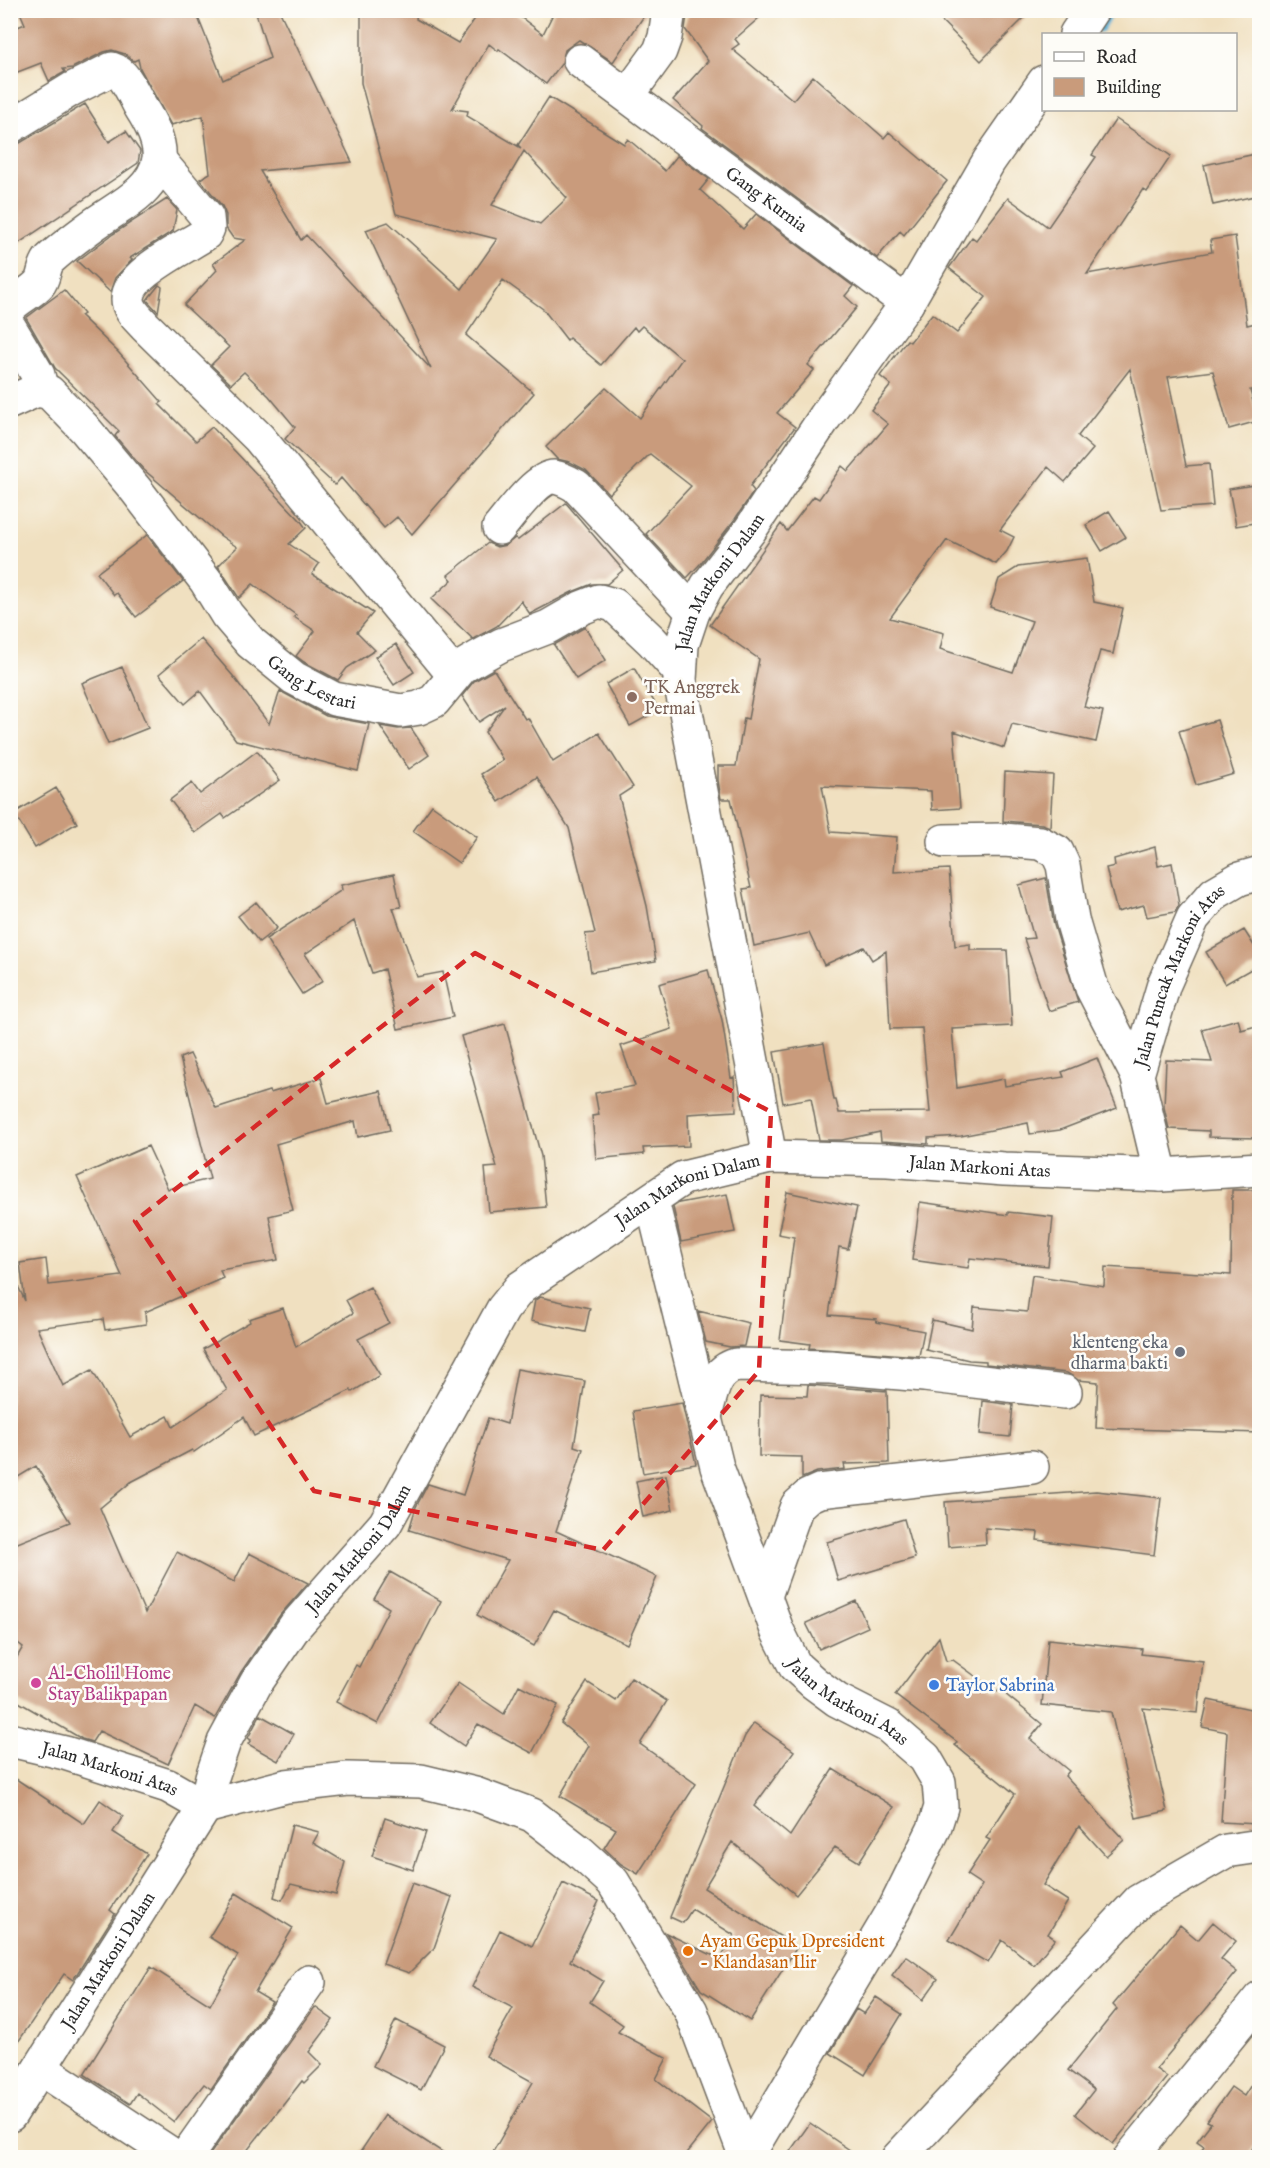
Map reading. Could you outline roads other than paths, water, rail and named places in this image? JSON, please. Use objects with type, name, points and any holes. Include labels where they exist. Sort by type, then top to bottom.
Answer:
[{"type":"street","points":[[628,95],[660,51],[665,37],[669,10]]},
{"type":"street","points":[[1077,33],[1092,10]]},
{"type":"street","name":"Gang Kurnia","points":[[580,61],[907,303]]},
{"type":"street","points":[[10,127],[72,89],[112,69],[120,72],[150,123],[159,148],[159,160],[151,178],[132,199],[93,225],[49,261],[37,286],[10,307]]},
{"type":"street","name":"Jalan Markoni Dalam","points":[[10,2115],[205,1808],[212,1777],[224,1742],[256,1683],[295,1626],[385,1524],[503,1309],[520,1288],[683,1178],[770,1157],[680,680],[682,645],[693,612],[707,586],[750,530],[825,417],[907,303],[989,161],[1042,85]]},
{"type":"street","points":[[159,160],[207,217],[208,228],[205,234],[144,273],[131,286],[128,298],[131,309],[145,326],[259,438],[454,675]]},
{"type":"street","points":[[10,328],[38,375],[42,391],[37,390],[10,402]]},
{"type":"street","name":"Gang Lestari","points":[[42,391],[49,392],[84,428],[136,490],[206,581],[237,628],[251,643],[294,678],[334,699],[401,711],[419,708],[434,701],[462,667],[501,645],[548,627],[581,608],[599,601],[614,605],[680,672]]},
{"type":"street","points":[[499,528],[541,481],[552,477],[563,479],[576,486],[693,612]]},
{"type":"street","points":[[944,840],[1004,840],[1040,843],[1057,852],[1064,865],[1072,920],[1092,988],[1137,1075]]},
{"type":"street","name":"Jalan Puncak Markoni Atas","points":[[1175,1174],[1137,1075],[1164,984],[1193,918],[1215,893],[1239,879],[1260,873]]},
{"type":"street","name":"Jalan Markoni Atas","points":[[770,1157],[888,1160],[1004,1169],[1175,1174],[1260,1169]]},
{"type":"street","name":"Jalan Markoni Atas","points":[[652,1201],[717,1467],[777,1630],[795,1666],[837,1700],[888,1726],[925,1758],[939,1782],[941,1807],[934,1829],[895,1908],[746,2157]]},
{"type":"street","points":[[705,1416],[718,1376],[727,1368],[736,1365],[830,1367],[924,1375],[1065,1392]]},
{"type":"street","points":[[765,1596],[797,1506],[808,1496],[819,1491],[1032,1467]]},
{"type":"street","name":"Jalan Markoni Atas","points":[[10,1740],[66,1753],[168,1786],[205,1808]]},
{"type":"street","points":[[205,1808],[286,1785],[348,1779],[421,1781],[475,1794],[532,1815],[580,1852],[613,1882],[691,2011],[746,2157]]},
{"type":"street","points":[[898,2157],[1139,1900],[1226,1851],[1260,1846]]},
{"type":"street","points":[[185,2157],[309,1983]]},
{"type":"street","points":[[1130,2157],[1260,1998]]},
{"type":"street","points":[[40,2068],[177,2157]]},
{"type":"waterway","points":[[1100,28],[1111,10]]},
{"type":"place","name":"TK Anggrek Permai","points":[[632,697]]},
{"type":"place","name":"klenteng eka dharma bakti","points":[[1180,1352]]},
{"type":"place","name":"Al-Cholil Home Stay Balikpapan","points":[[36,1683]]},
{"type":"place","name":"Taylor Sabrina","points":[[934,1685]]},
{"type":"place","name":"Ayam Gepuk Dpresident - Klandasan Ilir","points":[[688,1951]]}]
